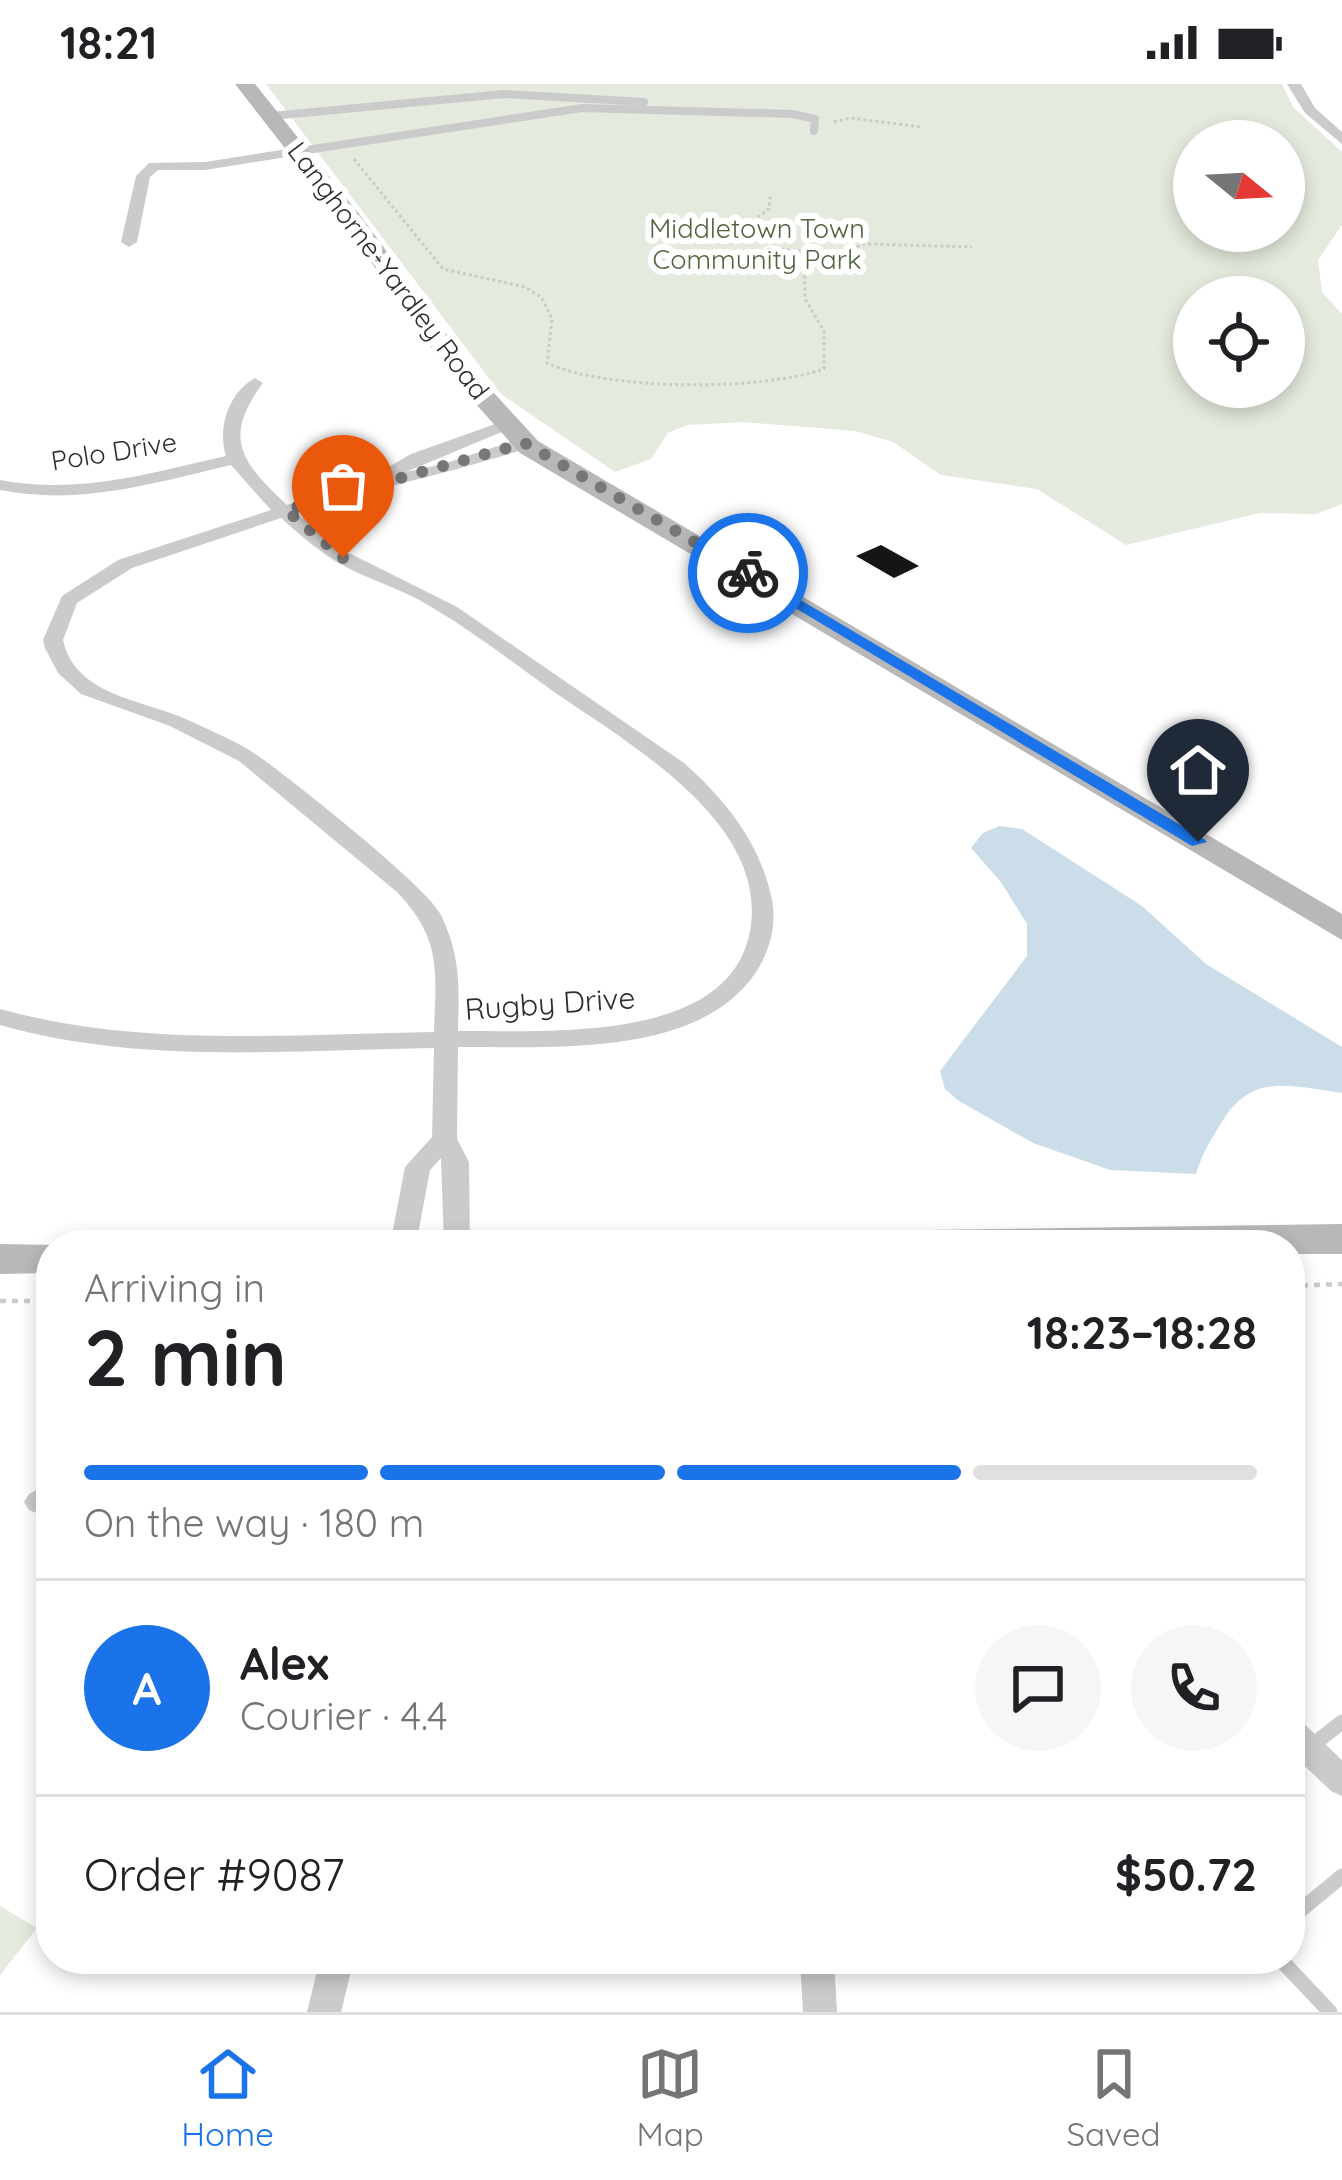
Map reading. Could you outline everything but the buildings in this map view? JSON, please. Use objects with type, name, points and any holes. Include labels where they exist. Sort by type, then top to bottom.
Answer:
[{"type":"main road","name":"Langhorne-Yardley Road","points":[[244,84],[300,151],[447,355],[516,435],[1342,929]]},
{"type":"main road","points":[[1305,1240],[1342,1239]]},
{"type":"main road","points":[[0,1259],[36,1258]]},
{"type":"street","points":[[1294,84],[1310,110],[1342,140]]},
{"type":"street","points":[[129,242],[142,176],[154,166],[205,166],[300,151]]},
{"type":"street","points":[[236,459],[232,417],[255,383]]},
{"type":"street","points":[[458,1230],[456,1162],[444,1139],[448,960],[428,911],[405,886],[245,758],[177,722],[88,690],[72,679],[53,640],[59,614],[69,600],[106,572],[364,485],[447,469],[516,435]]},
{"type":"street","name":"Polo Drive","points":[[0,485],[68,490],[236,459]]},
{"type":"street","name":"Rugby Drive","points":[[0,1017],[60,1034],[126,1042],[599,1036],[644,1030],[705,1007],[725,993],[753,960],[764,919],[757,888],[725,818],[681,771],[434,600],[343,558],[236,459]]},
{"type":"street","points":[[406,1230],[418,1167],[444,1139]]},
{"type":"street","points":[[1305,1746],[1342,1781]]},
{"type":"street","points":[[324,2012],[333,1974]]},
{"type":"street","points":[[818,1974],[820,2012]]},
{"type":"lane","points":[[271,116],[505,86],[586,89],[668,108]]},
{"type":"lane","points":[[582,108],[599,97],[586,89]]},
{"type":"lane","points":[[300,151],[582,108],[793,114],[815,118],[814,131]]},
{"type":"lane","points":[[1305,1737],[1342,1722]]},
{"type":"lane","points":[[1305,1907],[1342,1876]]},
{"type":"lane","points":[[1294,1974],[1330,2012]]},
{"type":"path","points":[[814,131],[851,118],[921,127]]},
{"type":"path","points":[[344,146],[443,269],[525,287],[541,297],[552,318],[547,363],[570,375],[609,381],[796,379],[824,369],[826,342],[806,299],[804,250],[778,249],[777,240],[755,219],[769,209],[770,197]]},
{"type":"path","points":[[806,265],[864,244],[972,247]]},
{"type":"path","points":[[1305,1285],[1342,1284]]},
{"type":"path","points":[[0,1301],[36,1301]]},
{"type":"green space","name":"Middletown Town Community Park","points":[[266,84],[1282,84],[1293,107],[1342,152],[1342,225],[1318,260],[1322,292],[1342,314],[1342,504],[1316,514],[1260,513],[1126,545],[1037,489],[941,475],[893,442],[855,431],[743,422],[687,425],[668,433],[651,459],[615,472],[501,394]]},
{"type":"green space","points":[[0,1906],[36,1929],[0,1975]]},
{"type":"water","points":[[999,826],[1022,829],[1142,906],[1206,964],[1342,1047],[1342,1093],[1274,1086],[1246,1095],[1218,1128],[1196,1174],[1110,1170],[1033,1143],[959,1101],[945,1089],[940,1071],[1027,956],[1027,924],[1001,882],[971,848],[983,833]]},
{"type":"way so far","points":[[343,558],[286,510],[389,478],[447,469],[525,443],[748,573]]},
{"type":"route","points":[[748,573],[1198,842]]}]
